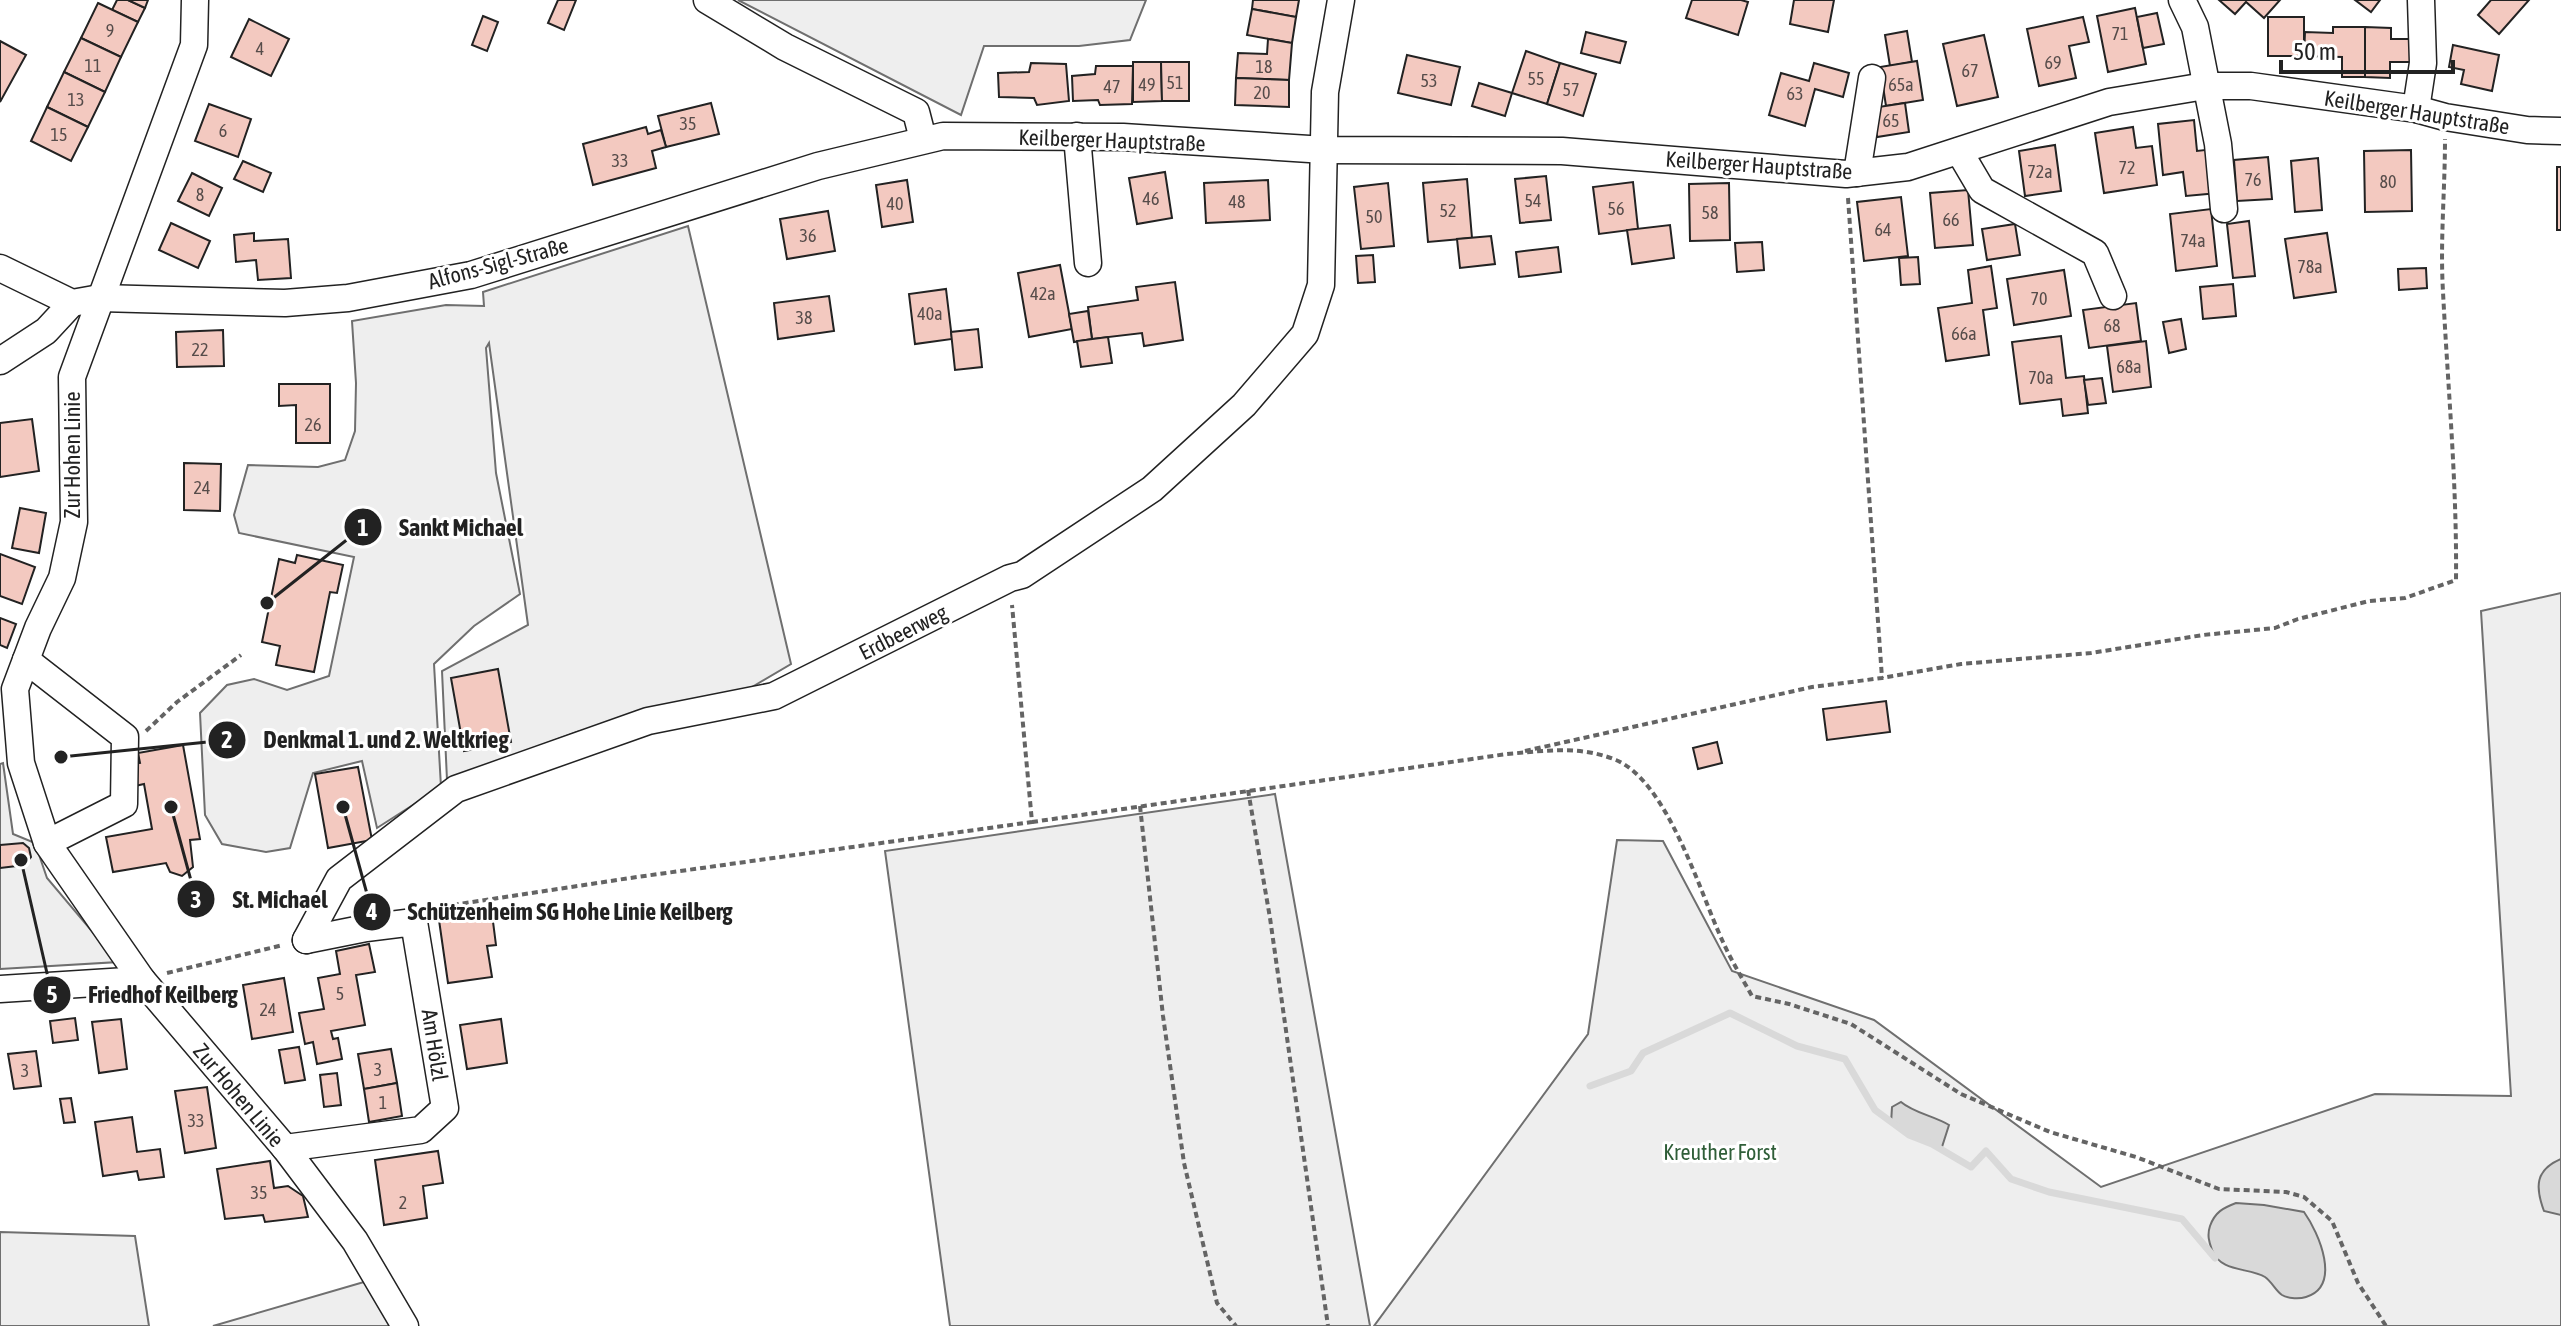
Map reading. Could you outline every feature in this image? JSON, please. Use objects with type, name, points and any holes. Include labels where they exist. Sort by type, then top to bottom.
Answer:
[{"type":"street","name":"Zur Hohen Linie","points":[[195,0],[194,45],[72,377],[74,522],[62,578],[15,689],[21,763],[47,843],[142,980],[285,1148],[355,1241],[405,1326]]},
{"type":"street","points":[[707,0],[785,47],[916,112],[933,137]]},
{"type":"street","name":"Erdbeerweg","points":[[306,940],[339,879],[456,789],[648,721],[774,696],[1010,578],[1022,575],[1152,489],[1244,405],[1305,334],[1321,285],[1325,92],[1341,0]]},
{"type":"street","points":[[2182,0],[2195,27],[2218,144],[2224,209]]},
{"type":"street","points":[[2416,109],[2423,63],[2421,0]]},
{"type":"street","points":[[1851,173],[1872,78]]},
{"type":"street","name":"Keilberger Hauptstraße","points":[[933,137],[1123,137],[1325,150],[1562,151],[1851,173],[1908,167],[2109,102],[2205,86],[2251,86],[2416,109],[2445,117],[2527,130],[2561,131]]},
{"type":"street","points":[[1077,136],[1088,263]]},
{"type":"street","name":"Alfons-Sigl-Straße","points":[[72,303],[100,298],[285,303],[348,298],[455,278],[818,166],[933,137]]},
{"type":"street","points":[[1959,151],[1982,190],[2095,253],[2113,296]]},
{"type":"street","points":[[0,268],[72,303],[46,331],[0,361]]},
{"type":"street","points":[[26,660],[125,737],[124,804],[47,843]]},
{"type":"street","points":[[306,940],[414,922]]},
{"type":"street","name":"Am Hölzl","points":[[285,1148],[421,1130],[445,1108],[414,922]]},
{"type":"street","points":[[0,989],[142,980]]},
{"type":"path","points":[[1507,754],[1812,687],[1961,664],[2091,653],[2203,635],[2275,628],[2369,601],[2405,598],[2456,580],[2454,472],[2443,291],[2445,117]]},
{"type":"path","points":[[1851,173],[1882,678]]},
{"type":"path","points":[[1010,578],[1032,822]]},
{"type":"path","points":[[125,750],[177,702],[241,655]]},
{"type":"path","points":[[414,922],[420,910],[630,878],[1507,754],[1576,749],[1618,760],[1644,782],[1676,830],[1723,943],[1752,996],[1851,1024],[1961,1094],[2050,1132],[2136,1157],[2219,1189],[2286,1192],[2304,1197],[2332,1221],[2358,1283],[2386,1326]]},
{"type":"path","points":[[1248,790],[1270,918],[1328,1326]]},
{"type":"path","points":[[1140,806],[1163,1016],[1184,1163],[1217,1303],[1236,1326]]},
{"type":"path","points":[[142,980],[306,940]]},
{"type":"green space","points":[[738,0],[1146,0],[1130,40],[1079,46],[984,46],[961,115]]},
{"type":"green space","points":[[688,226],[791,664],[747,690],[577,732],[447,780],[442,671],[528,625],[489,343],[486,348],[496,473],[520,594],[474,626],[434,664],[441,787],[377,828],[362,761],[313,773],[290,848],[266,852],[222,844],[205,815],[200,713],[227,685],[254,679],[287,690],[329,676],[354,557],[239,533],[234,515],[248,465],[318,467],[345,460],[355,431],[352,321],[446,305],[484,306],[483,292]]},
{"type":"green space","name":"Kreuther Forst","points":[[2561,593],[2561,1326],[1374,1326],[1588,1034],[1617,840],[1663,841],[1732,971],[1874,1020],[2101,1187],[2375,1094],[2511,1096],[2481,611]]},
{"type":"green space","points":[[3,763],[13,834],[35,843],[47,878],[118,962],[0,969],[0,764]]},
{"type":"green space","points":[[1275,794],[1370,1326],[950,1326],[885,851]]},
{"type":"green space","points":[[0,1232],[135,1236],[149,1326],[0,1326]]},
{"type":"green space","points":[[388,1275],[411,1326],[213,1326]]},
{"type":"shaded area","points":[[1901,1102],[1949,1125],[1941,1150],[1891,1124],[1892,1107]]},
{"type":"shaded area","points":[[2561,1159],[2561,1215],[2544,1211],[2539,1180],[2546,1168]]},
{"type":"shaded area","points":[[2236,1203],[2304,1212],[2316,1233],[2324,1258],[2323,1282],[2317,1291],[2304,1298],[2285,1296],[2265,1277],[2228,1266],[2216,1257],[2209,1241],[2210,1226],[2220,1211]]},
{"type":"building","points":[[117,0],[128,0],[145,8],[138,22],[112,10]]},
{"type":"building","points":[[128,0],[148,0],[145,8]]},
{"type":"building","points":[[558,0],[576,0],[564,30],[548,23]]},
{"type":"building","points":[[1253,0],[1299,0],[1296,17],[1252,9]]},
{"type":"building","points":[[1692,0],[1748,2],[1738,35],[1686,18]]},
{"type":"building","points":[[1794,0],[1834,0],[1828,32],[1790,24]]},
{"type":"building","points":[[2219,0],[2280,0],[2264,18],[2246,2],[2235,14]]},
{"type":"building","points":[[2355,0],[2380,0],[2371,12]]},
{"type":"building","points":[[2491,0],[2529,0],[2499,34],[2478,15]]},
{"type":"building","points":[[98,3],[138,22],[121,57],[81,38]]},
{"type":"building","points":[[2135,8],[2146,64],[2108,72],[2097,16]]},
{"type":"building","points":[[1252,9],[1296,17],[1292,43],[1247,35]]},
{"type":"building","points":[[2157,13],[2164,44],[2143,48],[2137,17]]},
{"type":"building","points":[[483,16],[498,22],[487,51],[472,45]]},
{"type":"building","points":[[2083,17],[2089,42],[2069,46],[2076,78],[2039,86],[2027,29]]},
{"type":"building","points":[[2268,17],[2304,17],[2304,56],[2268,56]]},
{"type":"building","points":[[249,19],[289,39],[271,76],[231,57]]},
{"type":"building","points":[[2333,27],[2365,27],[2365,77],[2342,77],[2342,57],[2304,56],[2305,32],[2333,33]]},
{"type":"building","points":[[2365,27],[2391,28],[2391,39],[2414,39],[2414,62],[2390,62],[2390,78],[2365,77]]},
{"type":"building","points":[[1907,31],[1912,62],[1890,66],[1885,35]]},
{"type":"building","points":[[1586,32],[1626,42],[1620,63],[1581,53]]},
{"type":"building","points":[[1984,35],[1998,97],[1957,106],[1943,44]]},
{"type":"building","points":[[81,38],[121,57],[105,92],[64,72]]},
{"type":"building","points":[[1268,39],[1292,43],[1289,80],[1236,78],[1238,53],[1267,54]]},
{"type":"building","points":[[0,41],[26,55],[0,102]]},
{"type":"building","points":[[2453,45],[2499,55],[2492,91],[2461,84],[2464,70],[2449,67]]},
{"type":"building","points":[[1526,51],[1560,63],[1547,104],[1512,93]]},
{"type":"building","points":[[1407,55],[1460,67],[1451,105],[1398,93]]},
{"type":"building","points":[[1917,61],[1923,100],[1886,106],[1880,67]]},
{"type":"building","points":[[1133,62],[1161,62],[1162,101],[1133,102]]},
{"type":"building","points":[[1161,62],[1189,62],[1189,101],[1162,101]]},
{"type":"building","points":[[1031,63],[1066,64],[1069,101],[1037,105],[1034,98],[999,97],[998,73],[1029,72]]},
{"type":"building","points":[[1560,63],[1596,74],[1583,116],[1547,104]]},
{"type":"building","points":[[1814,63],[1849,73],[1843,97],[1815,89],[1805,126],[1769,115],[1781,73],[1809,81]]},
{"type":"building","points":[[1096,66],[1133,66],[1132,104],[1100,105],[1098,100],[1073,101],[1072,76],[1095,74]]},
{"type":"building","points":[[64,72],[105,92],[88,127],[47,107]]},
{"type":"building","points":[[1236,78],[1289,80],[1289,107],[1235,105]]},
{"type":"building","points":[[1479,83],[1512,93],[1505,116],[1472,106]]},
{"type":"building","points":[[711,103],[719,134],[666,147],[658,116]]},
{"type":"building","points":[[1905,103],[1909,132],[1877,137],[1872,108]]},
{"type":"building","points":[[209,104],[251,119],[238,157],[195,141]]},
{"type":"building","points":[[47,107],[88,127],[71,161],[31,141]]},
{"type":"building","points":[[2194,120],[2197,151],[2214,149],[2218,193],[2186,196],[2183,172],[2163,175],[2158,124]]},
{"type":"building","points":[[646,127],[648,134],[661,130],[666,147],[652,151],[656,168],[593,185],[583,144]]},
{"type":"building","points":[[2133,127],[2136,148],[2152,146],[2157,185],[2104,193],[2095,133]]},
{"type":"building","points":[[2055,145],[2061,191],[2025,196],[2019,151]]},
{"type":"building","points":[[2411,150],[2412,211],[2365,212],[2364,151]]},
{"type":"building","points":[[2268,157],[2272,199],[2237,201],[2234,160]]},
{"type":"building","points":[[2318,158],[2322,210],[2295,212],[2291,161]]},
{"type":"building","points":[[243,161],[271,173],[263,192],[234,179]]},
{"type":"building","points":[[2557,167],[2561,167],[2561,230],[2557,230]]},
{"type":"building","points":[[1165,172],[1172,218],[1137,224],[1129,178]]},
{"type":"building","points":[[192,173],[222,188],[209,216],[178,201]]},
{"type":"building","points":[[1546,176],[1551,220],[1520,223],[1515,179]]},
{"type":"building","points":[[1467,179],[1472,238],[1428,242],[1423,183]]},
{"type":"building","points":[[907,180],[913,222],[882,227],[876,185]]},
{"type":"building","points":[[1268,180],[1270,220],[1206,223],[1204,183]]},
{"type":"building","points":[[1633,182],[1638,229],[1599,234],[1593,187]]},
{"type":"building","points":[[1388,183],[1394,246],[1361,249],[1354,187]]},
{"type":"building","points":[[1729,183],[1730,240],[1690,241],[1689,184]]},
{"type":"building","points":[[1968,190],[1973,245],[1935,248],[1930,193]]},
{"type":"building","points":[[1901,197],[1908,256],[1864,261],[1857,202]]},
{"type":"building","points":[[2211,209],[2217,266],[2176,271],[2170,214]]},
{"type":"building","points":[[828,211],[835,251],[787,259],[780,219]]},
{"type":"building","points":[[2249,221],[2255,276],[2233,278],[2227,224]]},
{"type":"building","points":[[171,223],[210,241],[198,268],[159,250]]},
{"type":"building","points":[[2015,224],[2020,255],[1987,260],[1982,229]]},
{"type":"building","points":[[1670,225],[1674,258],[1632,264],[1627,230]]},
{"type":"building","points":[[254,233],[254,241],[288,239],[291,278],[258,280],[256,260],[236,262],[234,235]]},
{"type":"building","points":[[2327,233],[2336,292],[2294,298],[2285,239]]},
{"type":"building","points":[[1491,236],[1495,264],[1460,268],[1457,239]]},
{"type":"building","points":[[1762,242],[1764,270],[1737,272],[1735,243]]},
{"type":"building","points":[[1558,247],[1561,272],[1519,277],[1516,252]]},
{"type":"building","points":[[1373,255],[1375,282],[1358,283],[1356,256]]},
{"type":"building","points":[[1918,257],[1920,284],[1901,285],[1899,258]]},
{"type":"building","points":[[1060,265],[1072,329],[1029,337],[1018,273]]},
{"type":"building","points":[[1991,266],[1997,308],[1983,310],[1989,355],[1946,361],[1938,308],[1972,303],[1968,270]]},
{"type":"building","points":[[2426,268],[2427,288],[2399,290],[2398,269]]},
{"type":"building","points":[[2064,270],[2071,316],[2014,325],[2007,279]]},
{"type":"building","points":[[1175,282],[1183,340],[1144,346],[1142,333],[1092,339],[1088,307],[1138,300],[1136,287]]},
{"type":"building","points":[[2233,284],[2236,316],[2203,319],[2200,287]]},
{"type":"building","points":[[946,289],[952,339],[915,344],[909,294]]},
{"type":"building","points":[[829,296],[834,331],[778,339],[774,303]]},
{"type":"building","points":[[2136,303],[2141,341],[2089,348],[2083,310]]},
{"type":"building","points":[[1088,311],[1092,339],[1074,342],[1069,314]]},
{"type":"building","points":[[2181,319],[2186,349],[2169,353],[2163,322]]},
{"type":"building","points":[[978,329],[982,367],[955,370],[951,332]]},
{"type":"building","points":[[223,330],[224,366],[177,367],[176,332]]},
{"type":"building","points":[[2061,336],[2066,378],[2084,376],[2088,413],[2063,416],[2061,399],[2020,404],[2012,342]]},
{"type":"building","points":[[1108,337],[1112,363],[1081,367],[1077,341]]},
{"type":"building","points":[[2146,341],[2151,387],[2113,392],[2107,346]]},
{"type":"building","points":[[2102,378],[2106,403],[2088,405],[2084,380]]},
{"type":"building","points":[[279,384],[330,384],[330,443],[296,443],[296,405],[279,406]]},
{"type":"building","points":[[32,419],[39,471],[0,477],[0,423]]},
{"type":"building","points":[[184,463],[221,464],[220,511],[184,510]]},
{"type":"building","points":[[20,508],[46,513],[39,553],[12,548]]},
{"type":"building","points":[[0,554],[35,567],[22,604],[0,596]]},
{"type":"building","points":[[297,555],[343,565],[337,593],[330,592],[314,672],[276,665],[280,646],[262,642],[279,559],[295,563]]},
{"type":"building","points":[[0,618],[16,624],[7,648],[0,645]]},
{"type":"building","points":[[498,669],[511,742],[464,751],[451,678]]},
{"type":"building","points":[[1886,701],[1890,732],[1827,740],[1823,709]]},
{"type":"building","points":[[1717,742],[1722,763],[1698,769],[1693,748]]},
{"type":"building","points":[[183,745],[200,839],[190,840],[193,867],[182,876],[170,872],[166,863],[113,872],[106,837],[152,829],[144,784],[135,786],[131,764],[140,763],[138,753]]},
{"type":"building","points":[[358,767],[372,840],[328,848],[315,774]]},
{"type":"building","points":[[23,843],[29,848],[31,857],[25,865],[0,868],[0,845]]},
{"type":"building","points":[[491,906],[496,945],[487,946],[492,977],[448,983],[438,913]]},
{"type":"building","points":[[369,944],[375,972],[356,975],[365,1025],[331,1031],[333,1039],[338,1038],[342,1059],[317,1064],[313,1042],[305,1044],[299,1013],[324,1009],[318,978],[340,974],[336,951]]},
{"type":"building","points":[[284,978],[293,1032],[252,1039],[243,985]]},
{"type":"building","points":[[75,1018],[78,1040],[53,1043],[50,1021]]},
{"type":"building","points":[[121,1019],[127,1069],[99,1073],[92,1022]]},
{"type":"building","points":[[501,1019],[507,1063],[467,1069],[460,1025]]},
{"type":"building","points":[[299,1047],[305,1080],[285,1083],[279,1050]]},
{"type":"building","points":[[391,1049],[397,1083],[364,1089],[358,1054]]},
{"type":"building","points":[[36,1051],[41,1086],[14,1089],[8,1054]]},
{"type":"building","points":[[337,1073],[341,1105],[324,1107],[320,1075]]},
{"type":"building","points":[[397,1083],[402,1116],[369,1122],[364,1089]]},
{"type":"building","points":[[207,1087],[216,1148],[185,1153],[175,1091]]},
{"type":"building","points":[[71,1098],[75,1122],[64,1123],[60,1099]]},
{"type":"building","points":[[132,1117],[137,1152],[160,1149],[164,1177],[139,1180],[137,1171],[103,1176],[95,1122]]},
{"type":"building","points":[[438,1151],[443,1183],[423,1186],[427,1218],[384,1225],[375,1160]]},
{"type":"building","points":[[270,1161],[274,1188],[288,1186],[303,1196],[308,1217],[265,1222],[263,1215],[225,1219],[217,1169]]},
{"type":"waterway","points":[[1590,1086],[1631,1071],[1643,1053],[1730,1013],[1797,1046],[1845,1059],[1875,1110],[1909,1135],[1932,1144],[1971,1167],[1986,1151],[2011,1179],[2049,1192],[2182,1219],[2215,1258]]},
{"type":"place","name":"Sankt Michael","points":[[267,603]]},
{"type":"place","name":"Denkmal 1. und 2. Weltkrieg","points":[[61,757]]},
{"type":"place","name":"St. Michael","points":[[171,807]]},
{"type":"place","name":"Schützenheim SG Hohe Linie Keilberg","points":[[343,807]]},
{"type":"place","name":"Friedhof Keilberg","points":[[21,860]]}]
